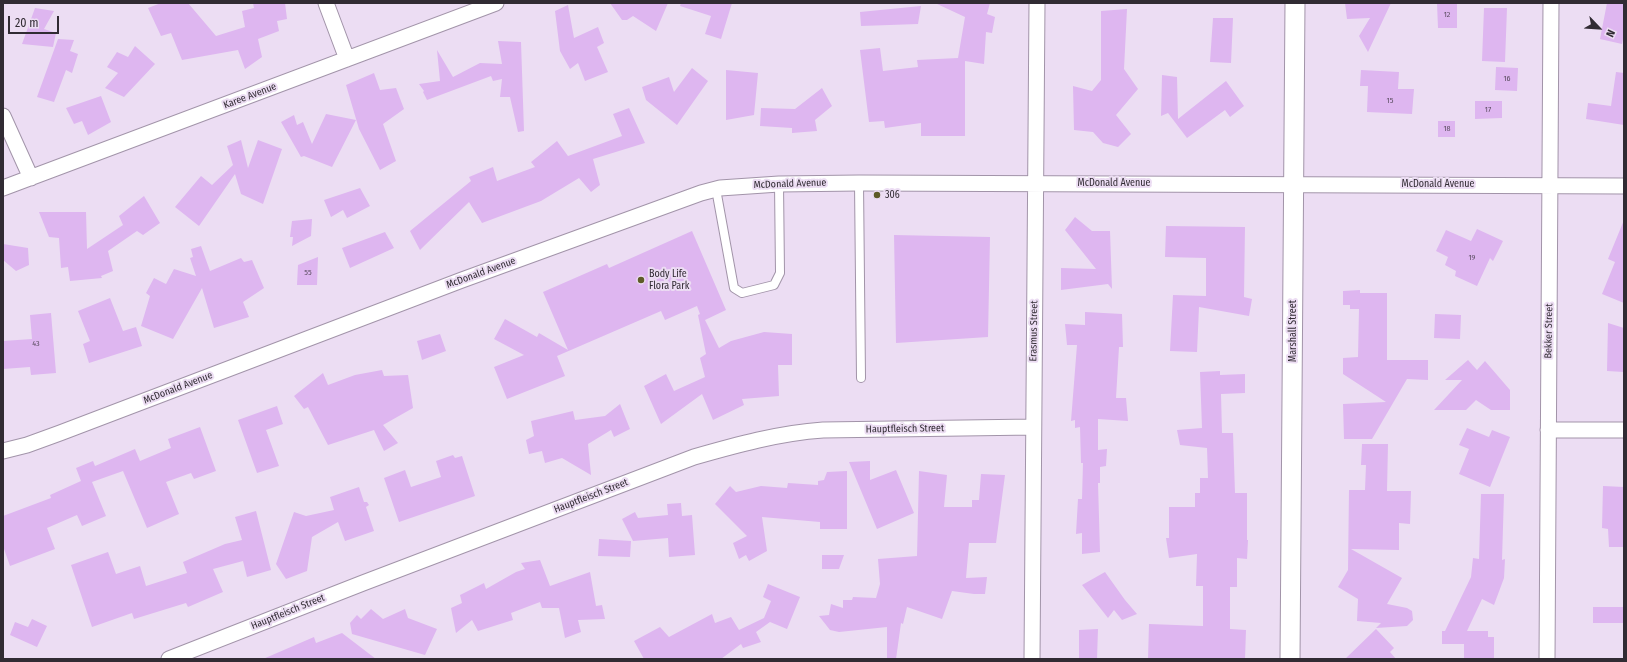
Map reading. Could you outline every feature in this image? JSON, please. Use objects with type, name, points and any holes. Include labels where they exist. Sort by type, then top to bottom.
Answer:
[{"type":"street","points":[[326,3],[347,58]]},
{"type":"street","name":"Karee Avenue","points":[[3,188],[496,3]]},
{"type":"street","name":"Erasmus Street","points":[[1032,659],[1037,3]]},
{"type":"street","name":"Marshall Street","points":[[1290,659],[1295,3]]},
{"type":"street","name":"Bekker Street","points":[[1547,659],[1551,3]]},
{"type":"street","points":[[3,116],[31,178]]},
{"type":"street","name":"McDonald Avenue","points":[[3,451],[47,438],[462,280],[674,202],[716,189],[779,184],[859,183],[1624,186]]},
{"type":"street","name":"Hauptfleisch Street","points":[[169,659],[363,583],[694,457],[805,431],[840,429],[1033,427]]},
{"type":"street","points":[[1548,430],[1624,430]]},
{"type":"lane","points":[[859,183],[861,378]]},
{"type":"lane","points":[[716,189],[734,288],[742,293],[774,285],[778,280],[780,273],[779,184]]},
{"type":"building","points":[[161,3],[188,3],[216,36],[245,27],[242,11],[254,8],[253,3],[285,3],[287,19],[277,21],[279,31],[258,39],[262,57],[245,69],[238,50],[182,60],[171,33],[161,36],[148,8]]},
{"type":"building","points":[[610,3],[668,3],[656,31],[633,16],[627,20],[622,20]]},
{"type":"building","points":[[681,3],[732,3],[721,39],[705,34],[711,16],[680,6]]},
{"type":"building","points":[[935,3],[990,3],[987,14],[995,17],[992,33],[986,32],[984,64],[965,61],[965,136],[921,136],[921,123],[885,128],[884,121],[869,122],[860,50],[880,48],[883,71],[918,67],[917,60],[958,58],[965,17]]},
{"type":"building","points":[[1345,3],[1391,3],[1368,52],[1359,36],[1370,18],[1347,19]]},
{"type":"building","points":[[1437,3],[1457,3],[1457,28],[1438,28]]},
{"type":"building","points":[[1607,3],[1624,3],[1624,34],[1622,44],[1600,39]]},
{"type":"building","points":[[568,5],[574,38],[598,27],[604,43],[597,47],[608,72],[585,81],[578,63],[570,69],[560,51],[555,11]]},
{"type":"building","points":[[921,6],[918,24],[861,26],[860,12]]},
{"type":"building","points":[[35,8],[54,11],[44,29],[56,33],[53,47],[22,44]]},
{"type":"building","points":[[1484,8],[1507,8],[1505,62],[1482,61]]},
{"type":"building","points":[[1127,9],[1124,69],[1138,89],[1116,115],[1131,134],[1118,147],[1103,143],[1093,132],[1074,130],[1073,86],[1092,91],[1101,80],[1101,11]]},
{"type":"building","points":[[1213,18],[1233,18],[1231,63],[1210,62]]},
{"type":"building","points":[[58,39],[74,40],[70,51],[78,54],[72,73],[66,70],[54,102],[37,97]]},
{"type":"building","points":[[498,41],[521,42],[524,131],[518,132],[510,97],[500,97],[502,79],[493,81],[491,76],[427,100],[423,92],[424,91],[419,84],[440,81],[437,50],[453,77],[480,63],[502,64]]},
{"type":"building","points":[[135,46],[155,64],[124,97],[105,88],[118,73],[107,67],[117,52],[128,57]]},
{"type":"building","points":[[1496,67],[1518,68],[1517,91],[1495,90]]},
{"type":"building","points":[[692,68],[708,81],[677,125],[646,100],[642,87],[669,77],[674,92]]},
{"type":"building","points":[[726,70],[758,73],[754,115],[726,120]]},
{"type":"building","points":[[1361,70],[1399,72],[1398,89],[1414,89],[1412,114],[1367,112],[1368,86],[1360,86]]},
{"type":"building","points":[[1616,72],[1624,73],[1624,125],[1586,119],[1588,103],[1611,106]]},
{"type":"building","points":[[374,73],[380,90],[396,88],[404,109],[383,124],[396,161],[380,170],[359,129],[346,85]]},
{"type":"building","points":[[1162,75],[1177,77],[1178,119],[1226,81],[1244,106],[1230,117],[1225,110],[1187,138],[1168,113],[1161,116]]},
{"type":"building","points":[[822,88],[832,106],[815,120],[817,131],[792,133],[792,128],[760,126],[761,108],[795,109]]},
{"type":"building","points":[[101,96],[111,122],[88,135],[82,121],[74,124],[66,108]]},
{"type":"building","points":[[1475,101],[1502,101],[1502,118],[1475,119]]},
{"type":"building","points":[[629,108],[645,143],[593,159],[600,185],[591,192],[579,178],[541,201],[482,223],[469,202],[420,250],[410,231],[471,181],[469,177],[493,167],[497,181],[535,167],[531,162],[557,141],[568,156],[622,136],[613,114]]},
{"type":"building","points":[[326,114],[356,120],[332,167],[304,156],[301,157],[281,122],[294,115],[297,125],[303,122],[312,144]]},
{"type":"building","points":[[1438,121],[1455,121],[1455,137],[1438,137]]},
{"type":"building","points":[[241,140],[248,168],[258,140],[282,149],[263,204],[241,194],[235,174],[199,226],[175,207],[201,176],[212,185],[233,165],[227,146]]},
{"type":"building","points":[[360,188],[370,206],[347,218],[343,210],[331,217],[324,200]]},
{"type":"building","points":[[144,196],[160,223],[143,235],[137,231],[108,251],[113,271],[101,276],[102,278],[70,281],[68,267],[61,268],[59,238],[49,237],[39,212],[86,212],[87,249],[123,225],[119,216]]},
{"type":"building","points":[[1075,217],[1092,231],[1110,231],[1112,289],[1108,284],[1061,290],[1061,268],[1096,269],[1065,230]]},
{"type":"building","points":[[312,219],[311,236],[292,246],[293,237],[290,237],[292,221]]},
{"type":"building","points":[[1624,220],[1624,303],[1602,294],[1615,262],[1608,259]]},
{"type":"building","points":[[1166,226],[1245,227],[1244,297],[1252,299],[1249,316],[1199,307],[1197,352],[1170,351],[1173,295],[1206,296],[1206,258],[1165,257]]},
{"type":"building","points":[[1477,229],[1503,241],[1493,261],[1490,258],[1477,286],[1455,276],[1456,271],[1445,265],[1448,257],[1436,251],[1446,230],[1471,241]]},
{"type":"building","points":[[692,231],[726,310],[705,320],[719,348],[731,341],[764,332],[792,334],[792,365],[778,365],[779,396],[742,399],[744,405],[713,420],[702,394],[661,424],[644,386],[666,374],[674,391],[705,377],[700,358],[706,354],[698,315],[700,314],[697,306],[665,320],[661,311],[557,356],[565,376],[507,399],[494,367],[524,355],[494,339],[505,319],[537,337],[539,333],[568,350],[543,292],[607,264],[609,268]]},
{"type":"building","points":[[385,232],[394,248],[350,268],[342,248]]},
{"type":"building","points":[[894,235],[990,237],[988,337],[896,343]]},
{"type":"building","points":[[3,244],[28,248],[29,265],[16,271],[3,260]]},
{"type":"building","points":[[201,246],[210,271],[241,258],[244,262],[252,260],[264,288],[243,302],[249,317],[214,328],[202,288],[173,339],[141,326],[150,296],[146,293],[154,278],[166,284],[174,269],[196,276],[190,258],[193,257],[191,249]]},
{"type":"building","points":[[318,257],[317,285],[297,285],[298,265]]},
{"type":"building","points":[[1360,290],[1360,293],[1387,293],[1387,360],[1428,360],[1428,380],[1407,379],[1372,439],[1344,439],[1343,404],[1386,402],[1343,374],[1343,358],[1358,357],[1359,309],[1350,309],[1350,305],[1343,305],[1343,291]]},
{"type":"building","points":[[110,298],[123,331],[136,327],[142,346],[89,363],[83,344],[90,341],[78,311]]},
{"type":"building","points":[[1085,312],[1122,314],[1123,347],[1119,347],[1116,398],[1126,398],[1128,421],[1098,419],[1098,450],[1107,449],[1106,466],[1100,467],[1100,483],[1098,483],[1100,552],[1082,554],[1082,533],[1076,534],[1078,499],[1082,499],[1083,463],[1081,463],[1080,427],[1075,428],[1075,420],[1071,421],[1077,345],[1067,345],[1065,324],[1085,325]]},
{"type":"building","points":[[51,313],[56,373],[31,375],[30,367],[3,369],[3,341],[32,339],[30,315]]},
{"type":"building","points":[[1435,314],[1461,315],[1460,339],[1434,338]]},
{"type":"building","points":[[1608,323],[1624,328],[1624,372],[1607,371]]},
{"type":"building","points":[[440,334],[446,351],[422,360],[417,341]]},
{"type":"building","points":[[1468,360],[1477,370],[1485,361],[1510,390],[1510,410],[1491,410],[1476,400],[1466,410],[1434,410],[1462,380],[1445,380]]},
{"type":"building","points":[[382,370],[384,376],[408,375],[413,408],[383,425],[398,443],[384,451],[374,430],[328,445],[308,407],[304,409],[294,396],[323,373],[328,385],[355,375]]},
{"type":"building","points":[[1220,371],[1220,375],[1245,374],[1245,393],[1221,394],[1222,433],[1233,433],[1235,493],[1247,493],[1247,559],[1237,558],[1237,587],[1230,587],[1230,629],[1246,630],[1245,659],[1148,659],[1149,624],[1203,626],[1203,586],[1196,586],[1197,554],[1169,558],[1166,538],[1169,538],[1169,507],[1195,507],[1195,493],[1200,493],[1200,478],[1208,478],[1207,448],[1180,445],[1177,430],[1202,428],[1200,372]]},
{"type":"building","points":[[620,404],[630,429],[614,437],[611,430],[588,444],[591,475],[562,458],[545,463],[542,451],[529,454],[526,440],[534,436],[531,421],[573,411],[575,420],[605,416]]},
{"type":"building","points":[[277,406],[283,424],[266,430],[279,466],[257,473],[238,420]]},
{"type":"building","points":[[200,427],[216,471],[194,479],[191,473],[166,482],[179,514],[147,528],[123,471],[92,482],[106,516],[82,526],[77,515],[47,528],[55,549],[10,566],[3,546],[3,516],[51,498],[50,495],[81,481],[76,468],[93,461],[95,466],[135,449],[140,461],[171,448],[168,439]]},
{"type":"building","points":[[1467,428],[1489,437],[1492,430],[1510,437],[1490,487],[1459,474],[1469,449],[1459,445]]},
{"type":"building","points":[[1362,444],[1388,444],[1387,491],[1411,491],[1410,524],[1399,523],[1399,550],[1351,549],[1402,578],[1387,604],[1407,608],[1412,611],[1413,620],[1407,626],[1376,628],[1381,623],[1357,621],[1358,599],[1338,587],[1348,570],[1349,490],[1365,490],[1366,465],[1361,465]]},
{"type":"building","points":[[453,455],[455,458],[462,456],[475,496],[399,522],[384,478],[405,470],[411,487],[441,477],[436,461]]},
{"type":"building","points":[[870,461],[870,480],[896,470],[914,513],[877,529],[849,462]]},
{"type":"building","points":[[847,471],[847,529],[820,529],[820,522],[762,517],[767,551],[749,561],[746,555],[739,559],[733,543],[747,536],[715,504],[730,486],[736,492],[761,486],[787,488],[788,483],[818,485],[818,481],[824,480],[827,472]]},
{"type":"building","points":[[919,471],[947,475],[944,507],[972,507],[972,500],[979,500],[981,474],[1005,475],[996,543],[969,543],[966,578],[987,577],[985,594],[952,591],[942,619],[907,607],[903,624],[901,623],[896,659],[887,658],[887,627],[839,632],[830,630],[819,616],[829,615],[831,604],[843,608],[843,600],[852,600],[853,597],[876,598],[880,584],[878,559],[917,556]]},
{"type":"building","points":[[1603,486],[1624,487],[1624,547],[1609,547],[1608,529],[1602,528]]},
{"type":"building","points":[[359,487],[364,502],[367,502],[369,505],[366,507],[374,531],[345,541],[338,522],[312,537],[307,571],[286,579],[276,564],[294,512],[306,516],[334,510],[330,497]]},
{"type":"building","points":[[1481,494],[1504,494],[1502,560],[1505,559],[1504,578],[1494,605],[1482,599],[1467,631],[1488,631],[1488,637],[1494,637],[1494,659],[1464,659],[1464,644],[1442,644],[1442,631],[1445,631],[1471,577],[1473,558],[1479,559]]},
{"type":"building","points":[[681,503],[682,516],[692,515],[695,555],[669,557],[668,538],[633,541],[622,519],[635,512],[638,518],[668,515],[667,504]]},
{"type":"building","points":[[256,511],[271,570],[247,577],[243,561],[213,569],[223,592],[188,607],[186,603],[134,619],[132,613],[92,627],[71,565],[108,552],[116,574],[140,566],[146,586],[187,573],[183,562],[225,544],[242,540],[235,517]]},
{"type":"building","points":[[599,539],[631,541],[630,557],[598,556]]},
{"type":"building","points":[[822,555],[844,555],[839,569],[822,569]]},
{"type":"building","points":[[540,560],[550,586],[590,572],[596,606],[602,605],[605,619],[578,620],[581,632],[565,638],[559,608],[542,608],[540,602],[511,613],[513,620],[478,631],[472,620],[456,633],[451,608],[462,603],[460,595],[484,583],[486,589],[516,572],[525,569],[521,563]]},
{"type":"building","points":[[1105,572],[1137,614],[1122,620],[1114,610],[1108,618],[1082,585]]},
{"type":"building","points":[[768,584],[800,597],[787,629],[770,622],[756,632],[761,642],[743,648],[741,644],[721,659],[644,659],[634,641],[660,627],[669,637],[712,614],[715,623],[731,617],[739,630],[764,618],[771,601],[763,597]]},
{"type":"building","points":[[1593,607],[1624,607],[1624,623],[1593,623]]},
{"type":"building","points":[[371,609],[383,619],[405,609],[408,618],[437,629],[425,655],[352,634],[350,623],[357,615],[361,619]]},
{"type":"building","points":[[32,619],[47,626],[37,647],[10,635],[15,622],[28,627]]},
{"type":"building","points":[[1098,629],[1097,659],[1079,659],[1079,630]]},
{"type":"building","points":[[1376,629],[1394,648],[1390,652],[1396,659],[1345,659]]},
{"type":"building","points":[[342,633],[376,659],[263,659],[314,637],[316,643]]},
{"type":"place","name":"306","points":[[877,195]]},
{"type":"place","name":"Body Life Flora Park","points":[[641,280]]}]
